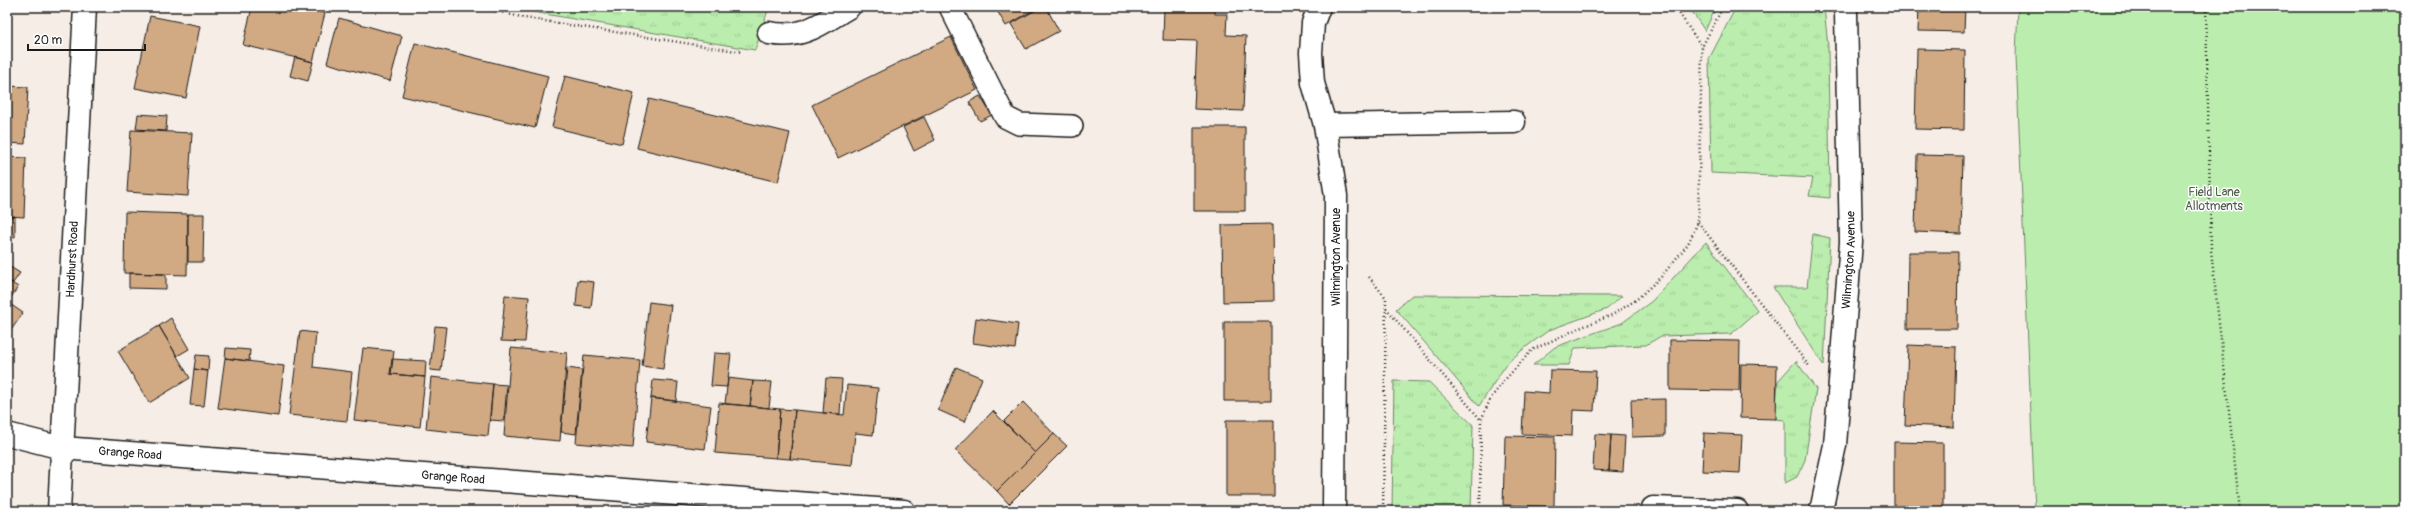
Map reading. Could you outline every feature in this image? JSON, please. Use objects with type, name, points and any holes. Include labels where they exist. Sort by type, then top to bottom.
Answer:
[{"type":"street","name":"Hardhurst Road","points":[[59,511],[85,7]]},
{"type":"street","points":[[770,33],[793,36],[807,31],[849,7]]},
{"type":"street","name":"Wilmington Avenue","points":[[1319,7],[1313,23],[1311,52],[1313,83],[1325,125],[1336,196],[1337,237],[1334,511]]},
{"type":"street","name":"Wilmington Avenue","points":[[1821,511],[1835,445],[1851,242],[1846,13],[1844,7]]},
{"type":"street","points":[[1325,125],[1514,122]]},
{"type":"street","name":"Grange Road","points":[[7,434],[62,448],[903,510]]},
{"type":"street","points":[[1653,508],[1737,511]]},
{"type":"lane","points":[[950,7],[1005,117],[1018,124],[1072,126]]},
{"type":"path","points":[[479,7],[525,18],[749,53]]},
{"type":"path","points":[[1675,7],[1702,47]]},
{"type":"path","points":[[1480,511],[1481,420],[1491,398],[1503,382],[1532,350],[1577,329],[1612,316],[1636,300],[1661,277],[1688,244],[1698,222],[1702,47],[1723,7]]},
{"type":"path","points":[[2206,7],[2211,250],[2240,511]]},
{"type":"path","points":[[1698,222],[1838,404]]},
{"type":"path","points":[[1337,237],[1386,298],[1383,511]]},
{"type":"path","points":[[1386,307],[1481,420]]},
{"type":"green space","points":[[528,7],[769,7],[755,50],[527,11]]},
{"type":"green space","points":[[1689,7],[1716,7],[1705,31]]},
{"type":"green space","points":[[1736,7],[1824,7],[1828,47],[1830,198],[1809,196],[1813,178],[1711,173],[1709,59]]},
{"type":"green space","name":"Field Lane Allotments","points":[[2018,7],[2405,7],[2405,511],[2035,511],[2016,56]]},
{"type":"green space","points":[[1813,234],[1830,238],[1824,366],[1773,287],[1807,287]]},
{"type":"green space","points":[[1706,242],[1758,311],[1731,334],[1661,336],[1646,345],[1575,348],[1569,365],[1533,365],[1555,347],[1622,323],[1652,301]]},
{"type":"green space","points":[[1412,295],[1622,296],[1607,309],[1549,330],[1526,347],[1507,363],[1479,406],[1396,309]]},
{"type":"green space","points":[[1796,361],[1816,389],[1805,460],[1797,477],[1785,483],[1785,420],[1775,419],[1778,381]]},
{"type":"green space","points":[[1394,381],[1429,382],[1473,425],[1471,511],[1392,511]]},
{"type":"building","points":[[7,7],[12,7],[7,31]]},
{"type":"building","points":[[252,7],[299,7],[325,13],[313,62],[243,45]]},
{"type":"building","points":[[995,7],[1039,7],[1006,26]]},
{"type":"building","points":[[1041,7],[1046,7],[1059,31],[1026,49],[1011,24]]},
{"type":"building","points":[[1164,7],[1215,7],[1215,14],[1227,14],[1226,35],[1246,36],[1243,111],[1194,109],[1197,41],[1163,40]]},
{"type":"building","points":[[1919,7],[1965,7],[1964,32],[1918,31]]},
{"type":"building","points":[[150,16],[200,26],[186,98],[135,88]]},
{"type":"building","points":[[339,18],[402,36],[390,81],[327,63]]},
{"type":"building","points":[[951,37],[977,90],[838,158],[812,105]]},
{"type":"building","points":[[415,43],[548,76],[535,128],[402,96]]},
{"type":"building","points":[[1917,49],[1965,50],[1964,130],[1915,129]]},
{"type":"building","points":[[295,57],[313,62],[308,81],[290,76]]},
{"type":"building","points":[[565,76],[634,93],[622,144],[552,127]]},
{"type":"building","points":[[7,86],[28,87],[25,144],[7,143]]},
{"type":"building","points":[[980,96],[992,115],[980,121],[969,102]]},
{"type":"building","points":[[649,99],[790,133],[778,182],[637,148]]},
{"type":"building","points":[[138,114],[167,116],[166,131],[136,129]]},
{"type":"building","points":[[924,117],[935,140],[914,151],[903,127]]},
{"type":"building","points":[[1194,127],[1245,127],[1245,211],[1194,211]]},
{"type":"building","points":[[131,130],[192,133],[188,196],[127,192]]},
{"type":"building","points":[[1917,155],[1963,156],[1961,234],[1915,232]]},
{"type":"building","points":[[7,157],[26,158],[24,217],[7,216]]},
{"type":"building","points":[[125,212],[188,214],[187,275],[124,273]]},
{"type":"building","points":[[188,214],[204,214],[203,262],[188,262]]},
{"type":"building","points":[[7,216],[15,216],[15,237],[7,237]]},
{"type":"building","points":[[1273,224],[1274,301],[1223,302],[1222,225]]},
{"type":"building","points":[[1908,252],[1958,252],[1957,329],[1907,329]]},
{"type":"building","points":[[7,265],[20,273],[13,283],[7,280]]},
{"type":"building","points":[[129,273],[166,274],[166,289],[129,288]]},
{"type":"building","points":[[7,280],[18,287],[8,302],[7,301]]},
{"type":"building","points":[[578,280],[594,282],[591,308],[576,306]]},
{"type":"building","points":[[505,295],[529,297],[525,342],[501,341]]},
{"type":"building","points":[[7,302],[23,313],[7,336]]},
{"type":"building","points":[[649,302],[671,305],[663,369],[642,366]]},
{"type":"building","points":[[171,318],[189,349],[177,356],[159,326]]},
{"type":"building","points":[[976,318],[1018,324],[1015,349],[973,343]]},
{"type":"building","points":[[1224,322],[1271,322],[1271,401],[1224,401]]},
{"type":"building","points":[[159,326],[190,378],[149,403],[118,351]]},
{"type":"building","points":[[435,326],[446,327],[441,371],[430,370]]},
{"type":"building","points":[[300,331],[316,333],[313,367],[352,372],[347,421],[289,415]]},
{"type":"building","points":[[1670,340],[1740,341],[1739,391],[1670,390]]},
{"type":"building","points":[[1908,345],[1956,347],[1954,427],[1905,425]]},
{"type":"building","points":[[226,348],[250,350],[249,361],[225,358]]},
{"type":"building","points":[[363,348],[394,351],[391,374],[425,377],[420,427],[354,420]]},
{"type":"building","points":[[511,348],[567,353],[560,441],[504,436]]},
{"type":"building","points":[[714,353],[731,354],[727,387],[711,386]]},
{"type":"building","points":[[196,355],[209,356],[208,371],[194,369]]},
{"type":"building","points":[[584,355],[640,360],[633,448],[576,443]]},
{"type":"building","points":[[225,358],[284,366],[278,416],[218,408]]},
{"type":"building","points":[[392,359],[426,361],[425,377],[390,374]]},
{"type":"building","points":[[1741,364],[1777,365],[1776,419],[1740,418]]},
{"type":"building","points":[[956,367],[982,378],[965,422],[938,410]]},
{"type":"building","points":[[567,368],[582,370],[576,434],[561,432]]},
{"type":"building","points":[[194,369],[208,371],[204,406],[190,405]]},
{"type":"building","points":[[1550,370],[1596,371],[1594,411],[1573,410],[1572,436],[1522,434],[1524,391],[1549,393]]},
{"type":"building","points":[[431,377],[493,384],[488,436],[426,429]]},
{"type":"building","points":[[728,378],[753,381],[750,406],[725,404]]},
{"type":"building","points":[[826,378],[842,379],[840,414],[823,413]]},
{"type":"building","points":[[653,380],[678,382],[676,401],[651,398]]},
{"type":"building","points":[[753,381],[772,382],[769,408],[750,406]]},
{"type":"building","points":[[493,384],[507,385],[504,421],[490,420]]},
{"type":"building","points":[[847,385],[878,388],[873,435],[855,433],[852,465],[790,459],[795,410],[844,415]]},
{"type":"building","points":[[651,398],[711,406],[705,449],[646,442]]},
{"type":"building","points":[[1665,399],[1665,436],[1632,437],[1631,400]]},
{"type":"building","points":[[1023,402],[1054,434],[1035,453],[1004,421]]},
{"type":"building","points":[[719,403],[780,409],[776,458],[715,453]]},
{"type":"building","points":[[780,409],[795,410],[790,459],[776,458]]},
{"type":"building","points":[[993,411],[1035,453],[997,491],[955,450]]},
{"type":"building","points":[[1226,420],[1274,420],[1274,496],[1226,496]]},
{"type":"building","points":[[1704,433],[1742,435],[1740,473],[1702,471]]},
{"type":"building","points":[[1054,434],[1067,446],[1009,504],[997,491]]},
{"type":"building","points":[[1595,434],[1611,435],[1609,471],[1593,470]]},
{"type":"building","points":[[1611,435],[1625,436],[1623,472],[1609,471]]},
{"type":"building","points":[[1505,436],[1555,437],[1554,507],[1503,505]]},
{"type":"building","points":[[1894,442],[1943,443],[1943,511],[1894,511]]},
{"type":"building","points":[[1505,507],[1555,510],[1555,511],[1505,511]]}]
